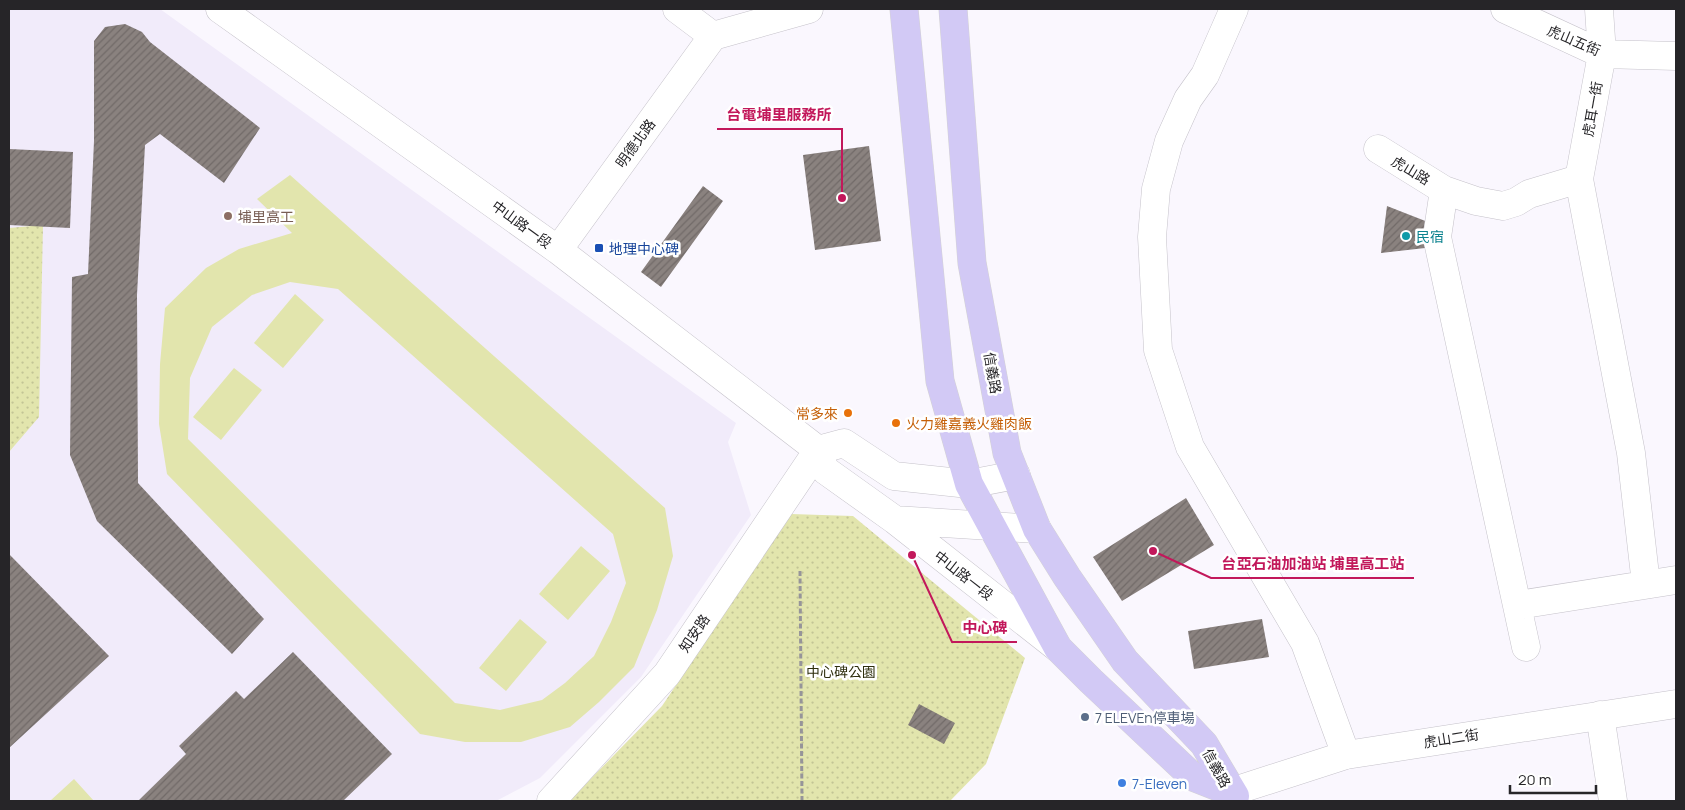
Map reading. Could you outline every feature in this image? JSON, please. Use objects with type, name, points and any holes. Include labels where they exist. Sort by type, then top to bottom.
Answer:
[{"type":"main road","name":"信義路","points":[[904,9],[940,381],[969,484],[1058,648],[1193,777],[1235,797]]},
{"type":"main road","name":"信義路","points":[[953,9],[972,262],[1008,453],[1037,529],[1067,578],[1125,661],[1204,744],[1235,797]]},
{"type":"street","name":"中山路一段","points":[[220,9],[558,250],[818,450],[825,470],[895,520],[1058,648]]},
{"type":"street","points":[[677,9],[713,36],[809,9]]},
{"type":"street","points":[[1234,9],[1205,75],[1188,99],[1169,141],[1156,189],[1152,237],[1158,350],[1190,447],[1305,643],[1346,755]]},
{"type":"street","name":"虎山五街","points":[[1505,9],[1602,54],[1676,56]]},
{"type":"street","name":"虎耳一街","points":[[1579,180],[1602,54],[1600,9]]},
{"type":"street","name":"明德北路","points":[[558,250],[713,36]]},
{"type":"street","name":"虎山路","points":[[1378,149],[1444,190],[1476,201],[1503,206],[1516,202],[1529,194],[1579,180]]},
{"type":"street","points":[[1579,180],[1631,453],[1646,584]]},
{"type":"street","points":[[1444,190],[1436,237],[1526,647]]},
{"type":"street","points":[[818,450],[844,443],[894,476],[969,484],[1016,475]]},
{"type":"street","name":"知安路","points":[[552,801],[667,674],[818,450]]},
{"type":"street","points":[[895,520],[992,528],[1037,529]]},
{"type":"street","points":[[1518,605],[1676,580]]},
{"type":"street","name":"虎山二街","points":[[1235,797],[1346,755],[1676,704]]},
{"type":"street","points":[[1600,715],[1613,801]]},
{"type":"path","points":[[800,571],[802,801]]},
{"type":"shaded area","name":"埔里高工","points":[[9,9],[160,9],[736,423],[728,442],[751,515],[641,677],[540,778],[496,801],[9,801]]},
{"type":"green space","points":[[290,175],[665,508],[673,556],[657,610],[634,667],[599,702],[570,727],[521,742],[465,742],[420,734],[167,474],[159,424],[160,364],[165,308],[206,268],[239,249],[292,233],[257,199]],"holes":[[[290,282],[338,289],[613,534],[626,583],[611,622],[594,656],[565,683],[542,700],[500,710],[455,703],[188,439],[190,378],[212,327],[252,295]]]},
{"type":"green space","points":[[43,225],[39,417],[9,452],[9,228]]},
{"type":"green space","points":[[295,294],[324,320],[283,368],[254,343]]},
{"type":"green space","points":[[234,368],[262,390],[221,440],[193,417]]},
{"type":"green space","name":"中心碑公園","points":[[791,514],[853,516],[1025,658],[986,764],[950,801],[569,801],[662,706]]},
{"type":"green space","points":[[581,546],[610,571],[568,620],[539,594]]},
{"type":"green space","points":[[520,619],[547,642],[506,691],[479,668]]},
{"type":"green space","points":[[74,779],[94,801],[50,801]]},
{"type":"building","points":[[125,24],[142,32],[150,42],[260,128],[224,183],[160,134],[145,145],[137,295],[138,483],[264,619],[232,654],[97,521],[70,455],[72,277],[88,274],[94,141],[94,41],[105,27]]},
{"type":"building","points":[[869,146],[881,241],[815,250],[803,155]]},
{"type":"building","points":[[9,149],[73,152],[70,228],[9,225]]},
{"type":"building","points":[[703,186],[723,201],[661,287],[641,272]]},
{"type":"building","name":"民宿","points":[[1387,206],[1433,224],[1425,248],[1381,253]]},
{"type":"building","points":[[1186,498],[1214,545],[1122,601],[1093,557]]},
{"type":"building","points":[[9,554],[109,656],[9,748]]},
{"type":"building","points":[[1262,619],[1269,657],[1194,669],[1188,631]]},
{"type":"building","points":[[293,652],[392,754],[343,801],[138,801],[186,754],[179,746],[236,691],[244,699]]},
{"type":"building","points":[[919,704],[955,723],[944,744],[908,725]]},
{"type":"place","name":"台電埔里服務所","points":[[842,198]]},
{"type":"place","name":"埔里高工","points":[[228,216]]},
{"type":"place","name":"民宿","points":[[1406,236]]},
{"type":"place","name":"地理中心碑","points":[[599,248]]},
{"type":"place","name":"常多來","points":[[848,413]]},
{"type":"place","name":"火力雞嘉義火雞肉飯","points":[[896,423]]},
{"type":"place","name":"台亞石油加油站 埔里高工站","points":[[1153,551]]},
{"type":"place","name":"中心碑","points":[[912,555]]},
{"type":"place","name":"7 ELEVEn停車場","points":[[1085,717]]},
{"type":"place","name":"7-Eleven","points":[[1122,783]]}]
